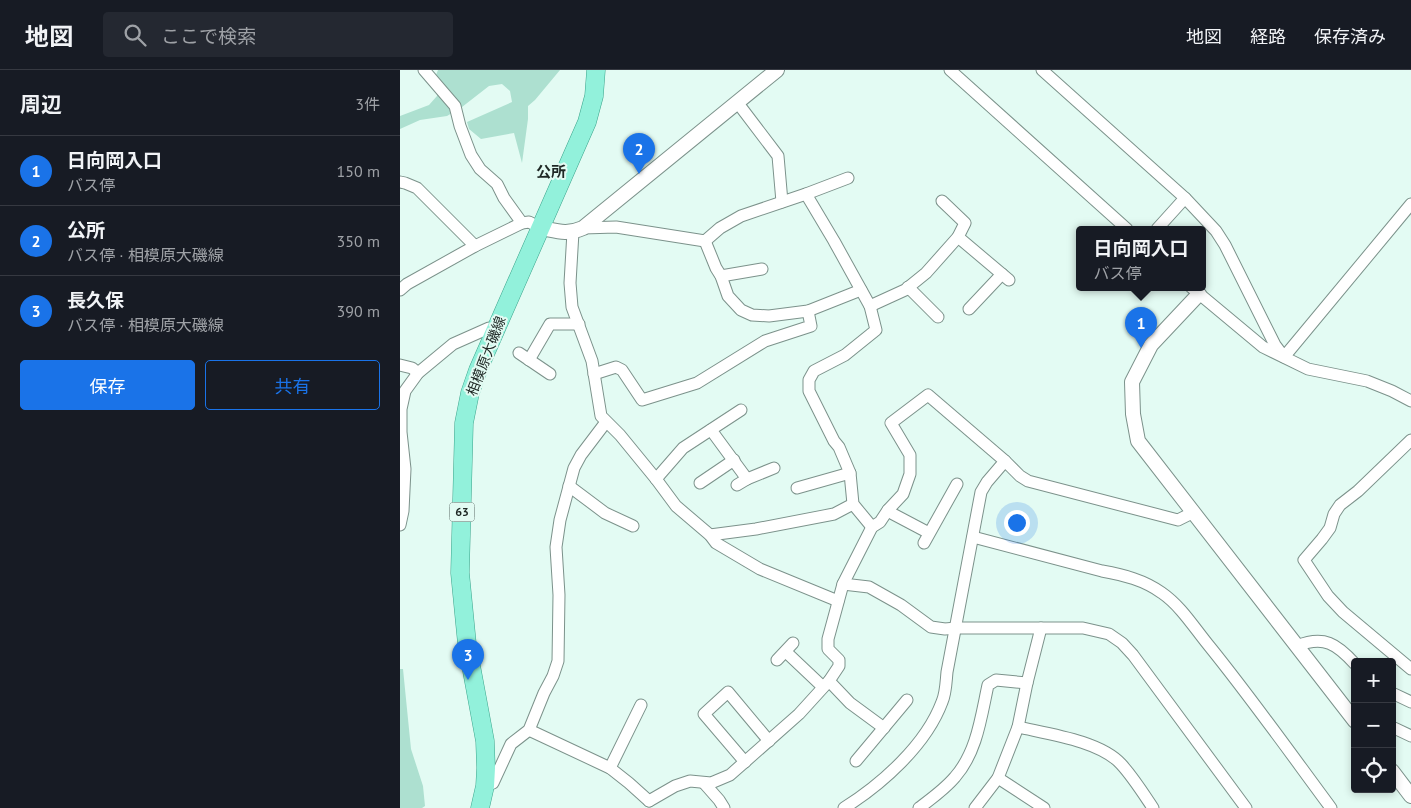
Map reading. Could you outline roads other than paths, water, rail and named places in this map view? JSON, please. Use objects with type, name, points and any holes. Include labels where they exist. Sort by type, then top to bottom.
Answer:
[{"type":"main road","name":"相模原大磯線","points":[[480,808],[485,786],[486,741],[467,644],[460,573],[464,423],[470,393],[587,122],[594,96],[596,70]]},
{"type":"street","points":[[424,70],[454,106],[471,154],[480,169],[497,184],[504,198],[522,222]]},
{"type":"street","points":[[777,70],[578,230],[570,283],[572,307],[592,361],[601,416],[620,434],[676,506],[710,535],[716,543],[760,569],[838,601]]},
{"type":"street","points":[[950,70],[1124,226]]},
{"type":"street","points":[[1042,70],[1185,198],[1216,232],[1226,245],[1275,346],[1284,357]]},
{"type":"street","points":[[737,102],[778,156],[782,202]]},
{"type":"street","points":[[400,290],[407,284],[475,246],[522,222],[529,222],[541,228],[563,232],[616,227],[705,241],[720,228],[741,216],[848,178]]},
{"type":"street","points":[[400,182],[417,188],[475,246]]},
{"type":"street","points":[[806,194],[870,306],[876,330],[846,355],[814,371],[809,380],[809,391],[834,441],[839,447],[850,473],[853,504],[872,528]]},
{"type":"street","points":[[1160,226],[1185,198]]},
{"type":"street","points":[[870,306],[908,287],[926,273],[958,237],[965,223],[942,201]]},
{"type":"street","points":[[1284,357],[1411,204]]},
{"type":"street","points":[[958,237],[1005,277],[969,309]]},
{"type":"street","points":[[705,241],[728,296],[741,310],[752,315],[770,316],[808,311],[861,290]]},
{"type":"street","points":[[721,276],[762,269]]},
{"type":"street","points":[[908,287],[938,317]]},
{"type":"street","points":[[1194,291],[1151,344],[1132,382],[1132,414],[1138,441],[1351,716]]},
{"type":"street","points":[[1196,291],[1263,346],[1284,357],[1308,369],[1367,381],[1411,401]]},
{"type":"street","points":[[594,374],[616,367],[622,370],[642,400],[697,383],[765,341],[811,326],[808,311]]},
{"type":"street","points":[[550,374],[524,357],[550,324],[579,324]]},
{"type":"street","points":[[400,525],[403,511],[401,409],[405,391],[418,373],[453,344],[490,328],[496,330]]},
{"type":"street","points":[[400,365],[412,368],[418,373]]},
{"type":"street","points":[[529,730],[610,768],[630,783],[648,805],[674,786],[690,781],[711,783],[730,775],[799,714],[826,684],[839,666],[839,660],[828,649],[828,639],[843,584],[872,528],[880,522],[903,494],[910,474],[910,455],[892,423],[928,394],[1028,481],[1178,520],[1194,512]]},
{"type":"street","points":[[656,479],[683,448],[742,410]]},
{"type":"street","points":[[485,786],[494,783],[511,744],[529,730],[558,661],[560,605],[556,547],[560,520],[574,468],[606,422]]},
{"type":"street","points":[[711,430],[734,460],[742,482],[774,468]]},
{"type":"street","points":[[1411,440],[1358,491],[1340,505],[1334,514],[1330,528],[1304,560],[1328,596],[1343,612],[1411,669]]},
{"type":"street","points":[[700,483],[734,460]]},
{"type":"street","points":[[844,808],[889,774],[906,758],[932,724],[943,700],[981,492],[1005,460]]},
{"type":"street","points":[[804,482],[850,473]]},
{"type":"street","points":[[888,510],[926,538],[957,484]]},
{"type":"street","points":[[569,486],[605,513],[633,526]]},
{"type":"street","points":[[710,535],[756,529],[834,514],[853,504]]},
{"type":"street","points":[[973,537],[1124,575],[1147,584],[1164,594],[1180,610],[1227,668],[1331,808]]},
{"type":"street","points":[[843,584],[869,587],[900,605],[931,627],[945,629],[1083,628],[1110,634],[1133,655],[1246,808]]},
{"type":"street","points":[[975,808],[998,778],[1018,726],[1042,628]]},
{"type":"street","points":[[1297,646],[1307,642],[1325,642],[1342,650],[1351,660]]},
{"type":"street","points":[[777,660],[790,647],[826,684],[884,728]]},
{"type":"street","points":[[919,808],[955,777],[970,754],[977,734],[988,685],[996,680],[1027,683]]},
{"type":"street","points":[[745,762],[704,714],[728,692],[769,741]]},
{"type":"street","points":[[1396,695],[1411,702]]},
{"type":"street","points":[[856,761],[907,700]]},
{"type":"street","points":[[610,768],[641,705]]},
{"type":"street","points":[[1018,726],[1093,746],[1108,753],[1126,770],[1152,808]]},
{"type":"street","points":[[1396,729],[1411,736]]},
{"type":"street","points":[[1396,776],[1411,796]]},
{"type":"street","points":[[998,778],[1044,808]]},
{"type":"street","points":[[704,783],[720,800],[724,808]]},
{"type":"place","name":"公所","points":[[639,174]]},
{"type":"place","name":"日向岡入口","points":[[1141,348]]},
{"type":"place","name":"長久保","points":[[468,680]]},
{"type":"district","name":"公所","points":[[551,172]]}]
